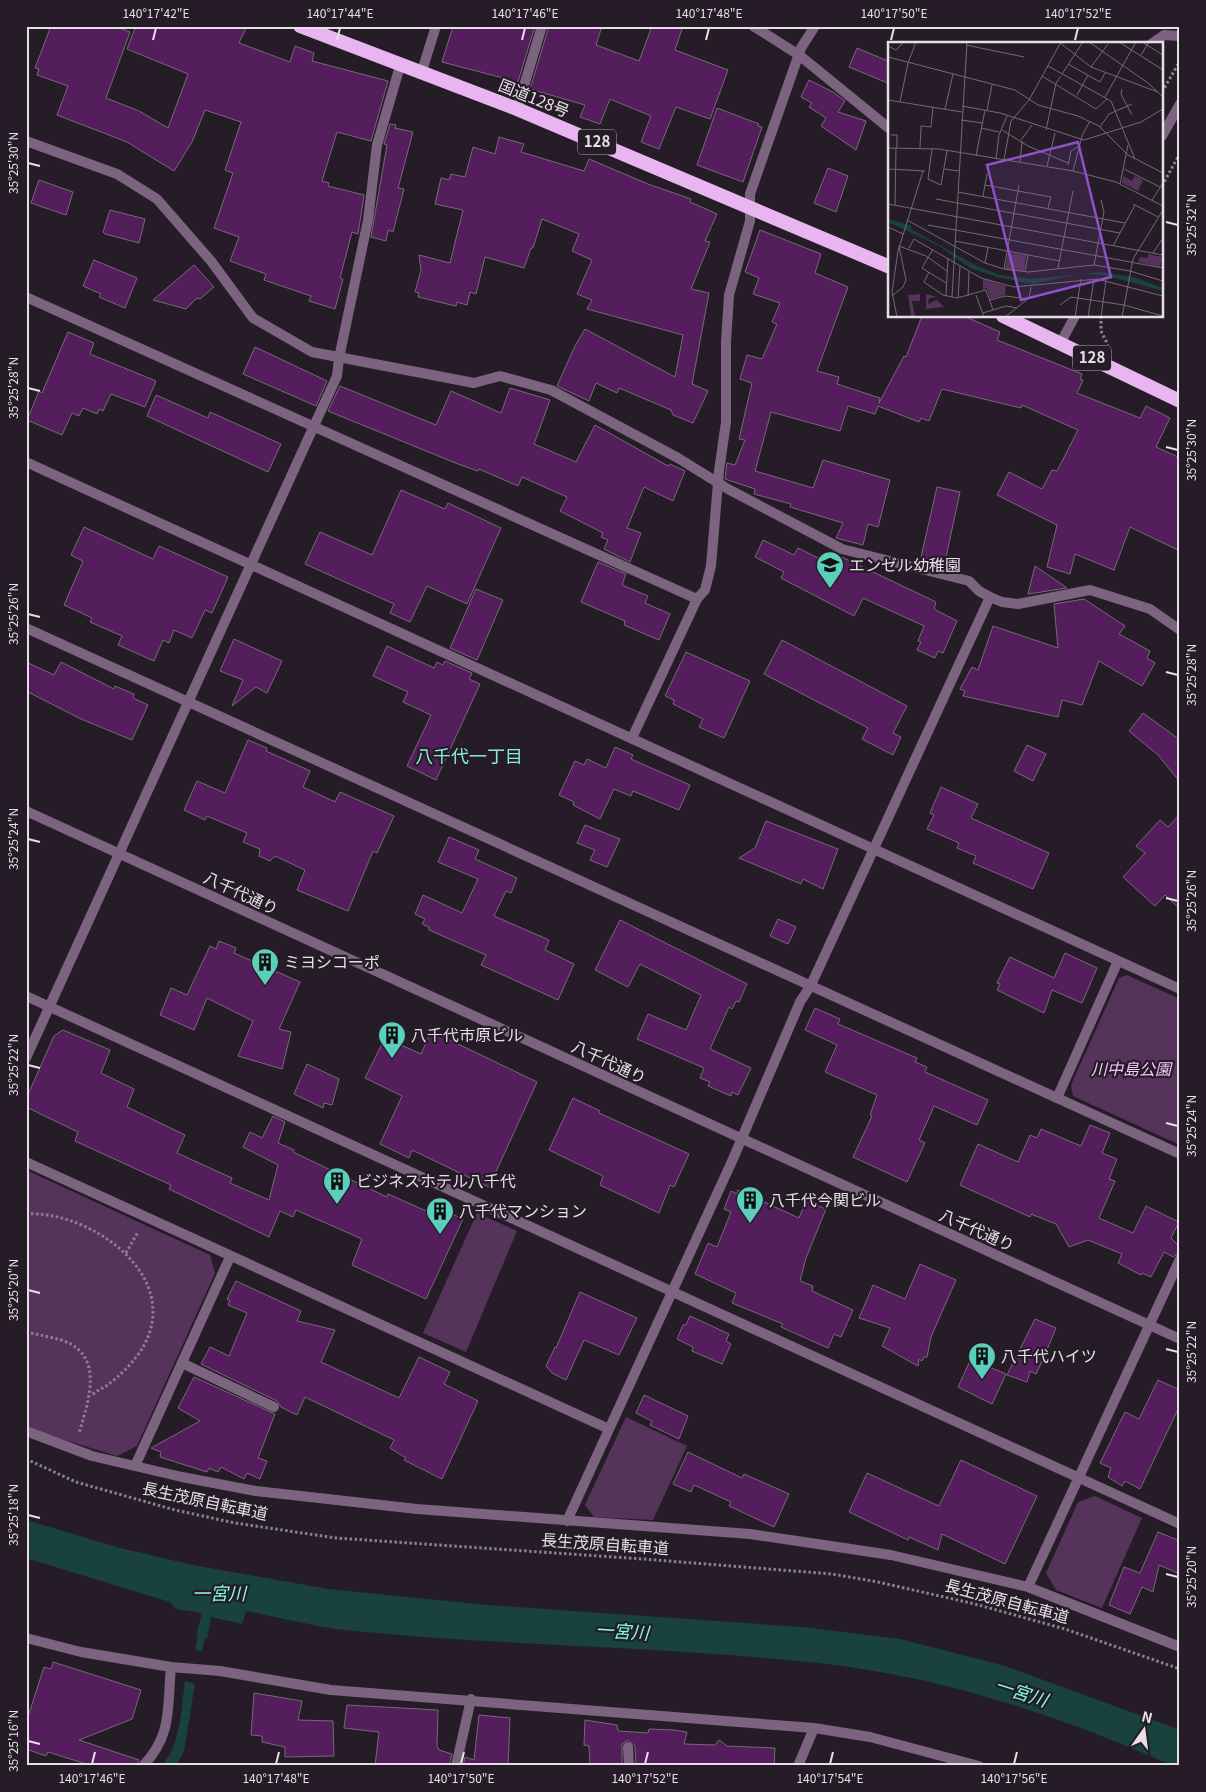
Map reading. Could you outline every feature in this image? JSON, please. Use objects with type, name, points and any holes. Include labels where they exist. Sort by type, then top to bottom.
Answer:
[{"type":"highway","name":"国道128号","points":[[300,26],[400,66],[517,109],[888,266]]},
{"type":"highway","name":"128","points":[[1007,318],[1061,342],[1180,401]]},
{"type":"street","points":[[421,74],[436,26]]},
{"type":"street","points":[[517,109],[542,26]]},
{"type":"street","points":[[754,26],[799,55],[888,127]]},
{"type":"street","points":[[632,738],[697,599],[705,590],[711,566],[726,422],[726,342],[729,295],[750,221],[750,194],[801,48],[815,26]]},
{"type":"street","points":[[1154,42],[1164,35],[1180,36]]},
{"type":"street","points":[[26,1058],[336,376],[368,220],[377,145],[400,66]]},
{"type":"street","points":[[1164,132],[1180,104]]},
{"type":"street","points":[[26,141],[117,174],[157,199],[211,261],[252,318],[312,352],[474,383],[500,376],[551,390],[617,423],[719,483],[842,549],[969,581],[979,591],[1002,602],[1018,604],[1090,590],[1150,609],[1180,630]]},
{"type":"street","points":[[26,297],[313,428],[697,599]]},
{"type":"street","points":[[1061,342],[1074,318]]},
{"type":"street","points":[[26,462],[1180,989]]},
{"type":"street","points":[[567,1521],[733,1159],[800,1002],[810,985],[990,597]]},
{"type":"street","points":[[26,628],[1180,1154]]},
{"type":"street","name":"八千代通り","points":[[26,811],[1180,1339]]},
{"type":"street","points":[[1057,1098],[1118,961]]},
{"type":"street","points":[[26,996],[1180,1524]]},
{"type":"street","points":[[26,1162],[609,1429]]},
{"type":"street","points":[[135,1466],[230,1257]]},
{"type":"street","points":[[1028,1588],[1180,1259]]},
{"type":"street","points":[[182,1363],[274,1407]]},
{"type":"street","points":[[26,1431],[74,1450],[135,1466],[275,1493],[418,1510],[750,1534],[891,1555],[1028,1588],[1180,1647]]},
{"type":"street","points":[[26,1638],[81,1652],[171,1667],[220,1671],[331,1690],[471,1699],[814,1728],[870,1737],[977,1765]]},
{"type":"street","points":[[147,1765],[165,1735],[171,1667]]},
{"type":"street","points":[[456,1766],[471,1699]]},
{"type":"street","points":[[798,1766],[814,1728]]},
{"type":"street","points":[[628,1747],[629,1766]]},
{"type":"path","points":[[1164,89],[1180,61]]},
{"type":"path","points":[[1164,182],[1180,152]]},
{"type":"path","points":[[1100,318],[1101,331],[1112,348]]},
{"type":"path","points":[[26,1214],[42,1214],[80,1225],[126,1253],[136,1263],[150,1290],[152,1312],[149,1333],[138,1355],[109,1384],[90,1396]]},
{"type":"path","points":[[126,1253],[146,1217]]},
{"type":"path","points":[[26,1332],[65,1342],[82,1354],[90,1374],[90,1396],[74,1450]]},
{"type":"path","name":"長生茂原自転車道","points":[[26,1459],[76,1482],[175,1510],[235,1523],[327,1536],[822,1573],[878,1582],[975,1604],[1065,1629],[1180,1669]]},
{"type":"green space","name":"川中島公園","points":[[1127,975],[1180,999],[1180,1145],[1073,1096],[1071,1085],[1119,978]]},
{"type":"green space","points":[[26,1170],[210,1255],[215,1273],[137,1446],[117,1456],[26,1428]]},
{"type":"green space","points":[[477,1213],[517,1231],[466,1352],[423,1333]]},
{"type":"green space","points":[[626,1417],[687,1446],[653,1520],[594,1517],[585,1505]]},
{"type":"green space","points":[[1095,1496],[1142,1518],[1102,1608],[1056,1590],[1046,1573],[1078,1502]]},
{"type":"water","name":"一宮川","points":[[26,1520],[120,1548],[193,1565],[328,1589],[487,1605],[802,1627],[900,1639],[1002,1665],[1180,1730],[1180,1766],[1173,1766],[1087,1731],[999,1701],[954,1688],[864,1669],[759,1657],[462,1640],[344,1630],[246,1611],[242,1624],[211,1617],[207,1639],[196,1636],[202,1613],[176,1609],[170,1602],[26,1558]]},
{"type":"water","points":[[185,1681],[195,1684],[184,1751],[176,1766],[161,1766],[173,1748],[179,1726]]},
{"type":"building","points":[[51,26],[114,26],[130,32],[106,98],[139,111],[168,128],[188,74],[127,49],[136,26],[247,26],[239,43],[290,62],[295,46],[314,53],[312,61],[388,81],[371,141],[337,132],[322,181],[329,183],[328,186],[364,195],[358,234],[352,232],[340,278],[343,279],[335,309],[309,301],[311,296],[264,280],[266,274],[230,261],[239,237],[214,228],[233,173],[225,170],[241,122],[205,110],[192,142],[174,171],[127,142],[57,115],[68,86],[37,75],[39,69],[35,68]]},
{"type":"building","points":[[453,26],[535,26],[517,85],[506,82],[507,79],[442,62]]},
{"type":"building","points":[[549,26],[602,26],[596,45],[639,61],[652,26],[683,26],[675,50],[728,70],[710,119],[676,107],[659,149],[641,142],[651,116],[610,99],[600,124],[580,117],[585,105],[530,89]]},
{"type":"building","points":[[857,48],[888,61],[888,83],[849,67]]},
{"type":"building","points":[[809,80],[833,92],[845,101],[838,112],[866,121],[856,150],[821,126],[826,118],[809,107],[812,103],[801,97]]},
{"type":"building","points":[[717,108],[759,124],[758,126],[762,127],[743,182],[697,165]]},
{"type":"building","points":[[390,124],[396,125],[395,128],[413,132],[398,188],[404,189],[393,232],[388,230],[386,241],[371,237],[387,145],[384,144]]},
{"type":"building","points":[[499,137],[524,144],[521,152],[584,171],[589,159],[648,184],[691,199],[690,202],[717,214],[705,241],[710,242],[691,289],[709,293],[692,384],[708,391],[693,423],[673,415],[671,410],[619,388],[617,393],[596,383],[589,401],[557,386],[585,329],[675,377],[683,335],[587,309],[592,300],[577,294],[592,260],[572,251],[579,234],[542,219],[533,248],[531,248],[524,268],[485,257],[476,294],[470,292],[467,305],[457,302],[456,306],[418,297],[419,293],[415,292],[421,270],[419,255],[450,263],[463,210],[435,204],[441,178],[449,180],[451,174],[465,177],[473,147],[495,154]]},
{"type":"building","points":[[828,168],[848,176],[836,212],[814,203]]},
{"type":"building","points":[[39,180],[73,192],[66,215],[31,203]]},
{"type":"building","points":[[110,210],[145,219],[139,243],[103,232]]},
{"type":"building","points":[[760,230],[821,254],[815,273],[848,287],[817,371],[839,377],[837,384],[880,398],[879,403],[904,356],[906,357],[921,318],[968,318],[1000,332],[997,340],[1082,374],[1080,379],[1083,380],[1077,393],[1140,418],[1146,406],[1170,418],[1156,447],[1180,458],[1180,551],[1130,527],[1114,570],[1075,554],[1070,574],[1047,567],[1057,525],[997,495],[1009,472],[1042,489],[1052,470],[1057,471],[1078,430],[1022,405],[1021,408],[942,389],[929,421],[921,418],[919,422],[878,406],[875,414],[848,406],[840,431],[771,412],[755,471],[813,488],[823,460],[890,480],[878,527],[868,524],[863,545],[836,538],[843,523],[790,507],[791,504],[754,494],[755,489],[725,479],[727,463],[735,465],[745,440],[739,439],[752,383],[740,379],[747,355],[762,359],[777,324],[772,322],[780,303],[753,294],[759,278],[745,272]]},
{"type":"building","points":[[94,260],[137,278],[125,308],[99,297],[101,294],[83,286]]},
{"type":"building","points":[[194,265],[214,287],[200,299],[197,298],[186,309],[153,300]]},
{"type":"building","points":[[68,332],[94,343],[90,354],[156,381],[145,407],[111,394],[103,411],[99,409],[97,414],[83,408],[79,416],[72,413],[62,435],[27,420],[39,391],[42,393]]},
{"type":"building","points":[[255,347],[327,381],[316,406],[243,374]]},
{"type":"building","points":[[340,386],[436,425],[451,391],[501,413],[510,388],[550,400],[534,444],[576,462],[595,425],[668,466],[670,464],[685,471],[673,501],[644,487],[627,528],[641,533],[630,562],[604,549],[608,540],[601,537],[603,533],[560,511],[567,497],[522,477],[518,486],[479,469],[478,471],[458,464],[328,411]]},
{"type":"building","points":[[156,395],[208,418],[210,412],[281,444],[268,472],[147,416]]},
{"type":"building","points":[[937,487],[960,492],[945,562],[921,557]]},
{"type":"building","points":[[401,490],[445,509],[448,503],[501,528],[467,604],[427,586],[410,622],[390,613],[394,604],[305,564],[320,532],[372,555]]},
{"type":"building","points":[[84,527],[153,559],[159,546],[228,577],[212,613],[205,610],[192,638],[174,630],[169,643],[163,640],[154,661],[118,645],[122,636],[90,622],[92,618],[64,605],[83,561],[71,555]]},
{"type":"building","points":[[763,540],[794,555],[798,548],[824,561],[829,551],[936,602],[934,609],[957,621],[943,653],[938,651],[935,658],[917,650],[921,642],[918,641],[924,626],[863,598],[854,616],[781,578],[784,572],[755,557]]},
{"type":"building","points":[[598,562],[626,574],[622,585],[648,596],[645,603],[670,614],[659,640],[624,625],[625,621],[581,602]]},
{"type":"building","points":[[1035,566],[1067,588],[1028,594]]},
{"type":"building","points":[[476,589],[503,600],[477,660],[450,648]]},
{"type":"building","points":[[1084,599],[1125,626],[1119,634],[1150,651],[1147,658],[1155,663],[1142,686],[1099,661],[1082,705],[1062,700],[1058,717],[963,696],[965,691],[960,689],[972,667],[978,670],[993,626],[1058,648],[1054,604]]},
{"type":"building","points":[[234,639],[282,661],[267,693],[256,687],[232,706],[243,680],[220,671]]},
{"type":"building","points":[[782,640],[907,706],[893,733],[901,737],[893,755],[862,739],[868,728],[764,674]]},
{"type":"building","points":[[387,646],[434,668],[437,662],[443,665],[445,661],[472,673],[469,679],[480,684],[436,780],[407,766],[431,715],[403,702],[408,692],[373,676]]},
{"type":"building","points":[[686,652],[750,681],[724,738],[699,727],[703,719],[673,704],[674,700],[665,696]]},
{"type":"building","points":[[26,662],[54,675],[61,662],[114,689],[115,686],[134,694],[133,698],[148,705],[132,740],[81,719],[26,691]]},
{"type":"building","points":[[1143,713],[1180,740],[1180,782],[1158,755],[1129,731]]},
{"type":"building","points":[[248,740],[267,748],[266,751],[310,771],[303,787],[335,802],[340,792],[394,816],[377,853],[373,851],[348,911],[297,890],[305,870],[275,856],[270,861],[259,856],[260,849],[243,842],[247,833],[207,816],[205,820],[184,810],[197,781],[225,793]]},
{"type":"building","points":[[1027,745],[1046,754],[1033,781],[1014,771]]},
{"type":"building","points":[[615,747],[633,755],[631,759],[690,785],[679,810],[633,791],[631,796],[614,789],[600,819],[573,805],[574,802],[559,795],[575,761],[584,765],[587,759],[606,768]]},
{"type":"building","points":[[941,787],[978,804],[971,818],[1049,853],[1033,889],[973,863],[976,856],[957,848],[959,843],[927,829],[934,815],[930,813]]},
{"type":"building","points":[[1180,814],[1180,909],[1165,895],[1155,906],[1123,877],[1145,853],[1136,846],[1160,820],[1168,827]]},
{"type":"building","points":[[766,821],[838,849],[823,889],[803,879],[801,884],[739,858],[755,848]]},
{"type":"building","points":[[585,825],[620,839],[607,867],[590,860],[595,850],[577,843]]},
{"type":"building","points":[[449,837],[479,850],[475,859],[517,878],[511,893],[506,891],[494,916],[549,940],[545,950],[574,964],[558,1000],[481,965],[486,955],[429,930],[429,927],[422,924],[425,919],[415,914],[423,895],[462,913],[478,879],[438,862]]},
{"type":"building","points":[[778,919],[796,927],[788,944],[770,936]]},
{"type":"building","points":[[620,920],[747,984],[739,1002],[736,1001],[732,1009],[729,1007],[710,1049],[751,1068],[738,1095],[732,1092],[731,1096],[708,1086],[710,1082],[700,1078],[704,1068],[637,1039],[648,1014],[686,1030],[701,995],[640,964],[628,987],[595,970]]},
{"type":"building","points":[[219,941],[236,948],[234,953],[300,982],[279,1029],[291,1032],[282,1069],[238,1056],[253,1021],[207,998],[194,1030],[160,1015],[171,988],[187,995],[210,946],[216,949]]},
{"type":"building","points":[[1065,953],[1097,968],[1082,1003],[1052,990],[1044,1013],[997,990],[1000,984],[997,983],[1010,957],[1054,978]]},
{"type":"building","points":[[815,1008],[840,1019],[838,1024],[917,1058],[915,1062],[927,1067],[925,1072],[988,1100],[977,1125],[934,1106],[919,1140],[925,1143],[907,1182],[853,1157],[872,1116],[870,1115],[877,1095],[825,1072],[837,1045],[805,1030]]},
{"type":"building","points":[[63,1030],[110,1050],[101,1073],[134,1089],[127,1107],[185,1135],[177,1153],[232,1178],[230,1183],[269,1200],[278,1165],[243,1147],[250,1132],[262,1138],[273,1116],[285,1122],[278,1143],[294,1150],[293,1152],[387,1197],[388,1194],[433,1214],[436,1207],[463,1219],[426,1299],[352,1265],[362,1239],[296,1210],[293,1217],[280,1211],[269,1237],[169,1189],[171,1185],[75,1141],[78,1132],[26,1107],[26,1099],[54,1036]]},
{"type":"building","points":[[431,1031],[537,1082],[489,1187],[412,1150],[409,1158],[380,1144],[402,1096],[365,1078],[385,1038],[421,1054]]},
{"type":"building","points":[[307,1064],[339,1079],[332,1105],[324,1103],[323,1108],[294,1094]]},
{"type":"building","points":[[573,1098],[600,1111],[599,1113],[689,1154],[674,1187],[670,1185],[659,1213],[600,1185],[603,1176],[549,1150]]},
{"type":"building","points":[[1090,1125],[1110,1133],[1102,1153],[1117,1159],[1109,1179],[1115,1181],[1099,1218],[1133,1233],[1146,1206],[1179,1222],[1171,1238],[1180,1247],[1180,1252],[1173,1257],[1164,1252],[1151,1277],[1142,1273],[1141,1275],[1118,1263],[1122,1254],[1088,1240],[1069,1247],[1056,1224],[1031,1214],[1030,1217],[960,1185],[978,1144],[1018,1162],[1030,1135],[1037,1138],[1041,1129],[1081,1146]]},
{"type":"building","points":[[738,1190],[799,1218],[806,1201],[826,1209],[806,1258],[800,1281],[813,1286],[812,1291],[853,1310],[841,1337],[834,1334],[828,1348],[781,1327],[783,1324],[732,1303],[736,1293],[695,1274],[708,1243],[717,1247],[731,1212],[724,1209],[731,1191],[737,1194]]},
{"type":"building","points":[[920,1264],[956,1280],[931,1337],[927,1357],[924,1357],[922,1361],[919,1359],[918,1366],[882,1346],[890,1328],[859,1318],[873,1285],[905,1299]]},
{"type":"building","points":[[236,1281],[301,1311],[297,1321],[335,1330],[321,1362],[399,1398],[419,1357],[450,1372],[444,1384],[478,1401],[442,1479],[404,1460],[406,1458],[390,1448],[394,1440],[305,1397],[297,1415],[281,1407],[277,1401],[201,1364],[210,1347],[229,1356],[247,1313],[228,1305],[230,1300],[227,1299]]},
{"type":"building","points":[[580,1292],[637,1318],[619,1355],[584,1340],[566,1380],[552,1373],[546,1366],[556,1348]]},
{"type":"building","points":[[690,1316],[729,1334],[726,1341],[731,1344],[722,1364],[692,1351],[693,1347],[677,1339],[683,1325],[686,1325]]},
{"type":"building","points":[[1035,1319],[1056,1328],[1036,1374],[1030,1371],[1027,1382],[1007,1375]]},
{"type":"building","name":"八千代ハイツ","points":[[971,1359],[1006,1374],[992,1404],[958,1387]]},
{"type":"building","points":[[194,1377],[275,1414],[258,1458],[267,1461],[260,1479],[247,1473],[244,1479],[221,1467],[218,1472],[209,1468],[207,1472],[160,1457],[161,1452],[151,1448],[200,1421],[178,1408]]},
{"type":"building","points":[[1158,1380],[1180,1390],[1180,1405],[1140,1489],[1125,1481],[1122,1486],[1108,1477],[1111,1468],[1100,1463],[1125,1412],[1139,1419]]},
{"type":"building","points":[[644,1395],[688,1416],[679,1439],[650,1425],[652,1421],[636,1413]]},
{"type":"building","points":[[688,1452],[742,1478],[744,1474],[789,1494],[774,1527],[729,1506],[731,1502],[694,1485],[691,1492],[673,1484]]},
{"type":"building","points":[[961,1460],[1037,1496],[1005,1564],[942,1534],[938,1550],[909,1537],[908,1540],[849,1512],[867,1473],[939,1506]]},
{"type":"building","points":[[1158,1532],[1180,1541],[1180,1574],[1159,1565],[1153,1592],[1142,1587],[1130,1614],[1109,1605],[1124,1567],[1140,1573]]},
{"type":"building","points":[[53,1662],[141,1690],[132,1719],[79,1740],[139,1760],[136,1766],[93,1766],[48,1752],[46,1756],[26,1749],[26,1723],[44,1667],[51,1669]]},
{"type":"building","points":[[254,1693],[302,1701],[298,1720],[333,1721],[334,1756],[285,1757],[285,1747],[262,1742],[262,1736],[251,1735]]},
{"type":"building","points":[[347,1705],[438,1710],[437,1746],[439,1750],[452,1754],[449,1766],[375,1766],[379,1732],[344,1728]]},
{"type":"building","points":[[479,1715],[510,1718],[508,1766],[463,1766],[465,1757],[474,1760]]},
{"type":"building","points":[[585,1720],[617,1725],[618,1731],[648,1733],[649,1729],[687,1732],[684,1744],[715,1745],[719,1740],[727,1746],[775,1748],[774,1766],[636,1766],[635,1746],[628,1740],[622,1744],[622,1766],[590,1766],[589,1746],[584,1745]]},
{"type":"waterway","points":[[199,1648],[203,1629]]},
{"type":"place","name":"エンゼル幼稚園","points":[[830,589]]},
{"type":"place","name":"ミヨシコーポ","points":[[265,986]]},
{"type":"place","name":"八千代市原ビル","points":[[392,1059]]},
{"type":"place","name":"ビジネスホテル八千代","points":[[337,1205]]},
{"type":"place","name":"八千代今関ビル","points":[[750,1224]]},
{"type":"place","name":"八千代マンション","points":[[440,1235]]},
{"type":"place","name":"八千代ハイツ","points":[[982,1380]]},
{"type":"district","name":"八千代一丁目","points":[[469,757]]}]
